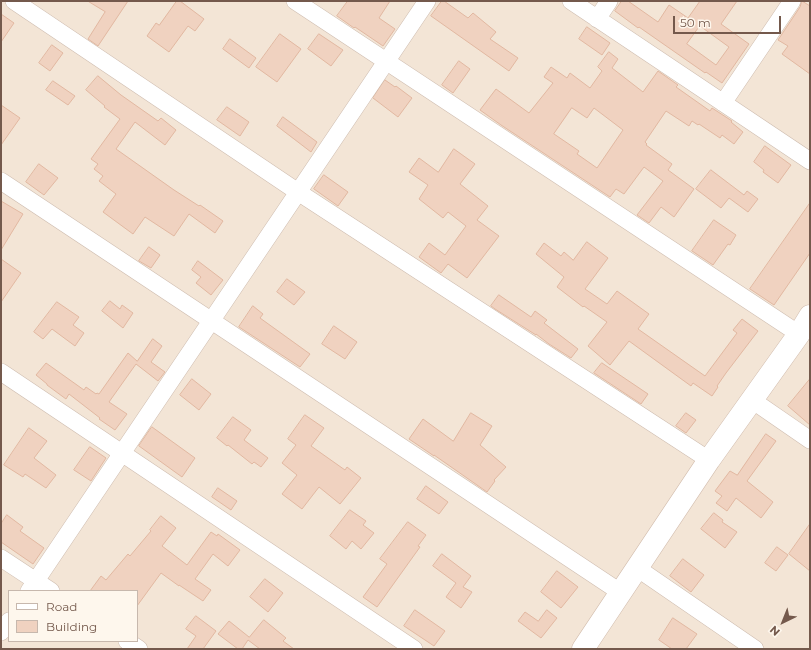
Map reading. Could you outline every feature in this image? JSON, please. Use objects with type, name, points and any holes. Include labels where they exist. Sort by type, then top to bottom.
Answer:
[{"type":"main road","points":[[583,649],[709,460],[804,325]]},
{"type":"street","points":[[14,1],[298,192],[709,460]]},
{"type":"street","points":[[295,1],[386,62],[804,325]]},
{"type":"street","points":[[32,586],[427,1]]},
{"type":"street","points":[[571,1],[810,161]]},
{"type":"street","points":[[597,18],[609,1]]},
{"type":"street","points":[[723,103],[792,1]]},
{"type":"street","points":[[1,181],[620,592]]},
{"type":"street","points":[[1,372],[414,649]]},
{"type":"street","points":[[752,400],[810,440]]},
{"type":"street","points":[[1,558],[32,586],[47,590]]},
{"type":"street","points":[[637,568],[755,649]]},
{"type":"street","points":[[1,632],[8,622]]},
{"type":"street","points":[[128,642],[139,649]]},
{"type":"shaded area","points":[[1,1],[810,1],[810,649],[1,649]]},
{"type":"building","points":[[88,1],[128,1],[98,46],[88,39],[105,12]]},
{"type":"building","points":[[177,1],[180,1],[204,19],[195,31],[188,26],[169,52],[147,36],[156,23],[159,25]]},
{"type":"building","points":[[348,1],[390,1],[379,18],[395,29],[383,46],[337,16]]},
{"type":"building","points":[[442,1],[468,18],[473,13],[496,32],[490,39],[518,58],[509,71],[431,16]]},
{"type":"building","points":[[622,1],[628,1],[658,22],[669,5],[688,18],[700,1],[737,1],[721,24],[749,44],[722,83],[706,72],[705,73],[639,27],[638,28],[615,11]],"holes":[[[700,26],[729,47],[716,65],[687,44]]]},
{"type":"building","points":[[802,1],[810,6],[810,74],[782,54],[788,46],[778,40],[800,7]]},
{"type":"building","points":[[1,14],[14,23],[1,42]]},
{"type":"building","points":[[587,27],[610,43],[602,55],[579,39]]},
{"type":"building","points":[[280,34],[301,49],[277,82],[256,67]]},
{"type":"building","points":[[319,34],[343,50],[331,66],[308,49]]},
{"type":"building","points":[[230,39],[256,58],[249,68],[223,49]]},
{"type":"building","points":[[52,45],[63,53],[50,71],[39,63]]},
{"type":"building","points":[[609,52],[618,59],[612,68],[643,92],[658,71],[678,85],[676,87],[710,111],[712,108],[732,121],[731,122],[743,132],[734,144],[722,135],[720,138],[692,121],[689,126],[666,111],[645,142],[647,144],[646,145],[672,164],[668,170],[694,189],[674,217],[661,207],[649,223],[637,215],[663,181],[644,167],[624,194],[616,189],[610,197],[480,110],[496,89],[529,113],[553,83],[544,77],[551,67],[567,78],[570,73],[590,88],[602,71],[598,67]],"holes":[[[572,108],[587,118],[594,108],[623,130],[597,168],[577,154],[579,151],[554,134]]]},
{"type":"building","points":[[459,61],[470,69],[453,93],[442,85]]},
{"type":"building","points":[[98,76],[121,95],[158,121],[161,118],[176,130],[165,145],[135,122],[116,149],[174,190],[199,206],[200,205],[223,221],[215,233],[189,214],[174,236],[145,217],[133,234],[103,212],[116,194],[99,181],[103,176],[94,169],[98,164],[91,159],[120,119],[104,107],[105,106],[86,90]]},
{"type":"building","points":[[385,80],[412,98],[398,117],[373,98]]},
{"type":"building","points":[[53,81],[75,96],[68,105],[46,90]]},
{"type":"building","points":[[1,105],[20,118],[1,145]]},
{"type":"building","points":[[227,107],[249,122],[240,136],[217,120]]},
{"type":"building","points":[[283,117],[317,142],[311,152],[277,126]]},
{"type":"building","points":[[765,146],[791,165],[778,183],[763,172],[764,170],[754,162]]},
{"type":"building","points":[[454,149],[475,164],[460,184],[488,206],[477,220],[499,236],[467,278],[448,264],[441,273],[419,257],[429,243],[445,255],[466,226],[448,212],[443,218],[419,199],[428,185],[409,172],[419,158],[438,172]]},
{"type":"building","points":[[39,164],[58,178],[44,195],[26,182]]},
{"type":"building","points":[[711,170],[744,195],[747,191],[758,199],[748,212],[729,198],[721,208],[696,189]]},
{"type":"building","points":[[324,175],[348,192],[338,206],[314,189]]},
{"type":"building","points":[[1,201],[23,214],[1,250]]},
{"type":"building","points":[[810,203],[810,253],[774,305],[750,289]]},
{"type":"building","points":[[714,220],[736,235],[730,245],[728,244],[713,265],[692,251]]},
{"type":"building","points":[[587,242],[608,258],[585,289],[607,304],[617,291],[649,314],[638,329],[705,376],[737,333],[733,330],[742,319],[758,331],[726,373],[712,396],[693,383],[691,386],[629,341],[610,365],[588,346],[607,322],[584,306],[583,307],[557,287],[564,277],[536,254],[544,243],[561,256],[564,252],[573,260]]},
{"type":"building","points":[[149,247],[160,255],[151,268],[139,261]]},
{"type":"building","points":[[1,259],[21,273],[1,302]]},
{"type":"building","points":[[198,261],[223,280],[211,295],[196,283],[201,277],[192,270]]},
{"type":"building","points":[[287,279],[305,292],[294,305],[277,292]]},
{"type":"building","points":[[499,295],[531,317],[535,311],[547,320],[544,323],[578,349],[571,358],[536,334],[495,309],[491,306]]},
{"type":"building","points":[[110,301],[120,309],[122,305],[133,313],[123,328],[102,311]]},
{"type":"building","points":[[57,302],[79,317],[73,325],[84,333],[75,346],[52,329],[43,339],[34,332]]},
{"type":"building","points":[[253,306],[263,314],[260,318],[310,354],[300,367],[239,327]]},
{"type":"building","points":[[334,326],[357,342],[345,359],[322,344]]},
{"type":"building","points":[[153,339],[162,346],[151,362],[165,372],[158,381],[136,364],[109,402],[127,414],[115,430],[69,394],[66,399],[36,375],[46,363],[84,390],[86,387],[96,394],[99,394],[128,353],[137,361]]},
{"type":"building","points":[[602,363],[648,394],[641,404],[594,373]]},
{"type":"building","points":[[192,379],[211,394],[199,410],[180,395]]},
{"type":"building","points":[[810,379],[810,425],[788,406]]},
{"type":"building","points":[[471,413],[492,426],[480,445],[506,467],[494,480],[495,481],[487,492],[409,439],[423,419],[453,441]]},
{"type":"building","points":[[686,413],[696,420],[686,433],[676,426]]},
{"type":"building","points":[[305,415],[324,428],[311,446],[345,470],[347,467],[361,478],[340,504],[319,487],[302,509],[282,494],[297,475],[282,463],[296,445],[288,439]]},
{"type":"building","points":[[233,417],[251,430],[244,440],[268,458],[261,467],[254,462],[252,464],[217,438]]},
{"type":"building","points":[[152,427],[195,458],[182,477],[139,446]]},
{"type":"building","points":[[29,428],[47,441],[34,458],[56,475],[46,488],[25,474],[23,477],[4,465]]},
{"type":"building","points":[[766,434],[776,441],[747,481],[773,502],[761,518],[736,498],[727,511],[716,503],[722,496],[715,491],[730,471],[737,475]]},
{"type":"building","points":[[90,447],[106,458],[91,481],[74,470]]},
{"type":"building","points":[[426,486],[448,502],[439,514],[417,499]]},
{"type":"building","points":[[218,488],[237,501],[231,510],[212,497]]},
{"type":"building","points":[[350,510],[366,521],[363,525],[374,533],[361,549],[352,541],[346,549],[330,536]]},
{"type":"building","points":[[714,513],[723,520],[722,522],[737,532],[725,548],[701,529]]},
{"type":"building","points":[[7,515],[23,527],[20,531],[44,548],[33,564],[1,542],[1,524]]},
{"type":"building","points":[[161,516],[176,528],[162,546],[187,565],[211,532],[217,536],[218,534],[240,550],[228,566],[213,554],[195,579],[211,590],[203,601],[161,573],[138,605],[138,590],[91,590],[101,576],[106,580],[128,554],[130,556],[151,531],[150,530]]},
{"type":"building","points":[[408,522],[426,535],[418,546],[420,547],[377,607],[363,597],[387,564],[380,559]]},
{"type":"building","points":[[810,524],[810,571],[789,554]]},
{"type":"building","points":[[777,547],[788,555],[776,571],[765,563]]},
{"type":"building","points":[[442,554],[471,576],[463,587],[472,592],[461,608],[446,597],[456,583],[433,566]]},
{"type":"building","points":[[683,559],[704,575],[691,592],[670,576]]},
{"type":"building","points":[[557,571],[578,587],[561,608],[541,592]]},
{"type":"building","points":[[265,579],[283,593],[268,612],[250,597]]},
{"type":"building","points":[[415,610],[445,631],[434,646],[404,626]]},
{"type":"building","points":[[547,610],[557,618],[541,638],[518,621],[525,612],[538,621]]},
{"type":"building","points":[[196,616],[216,631],[203,649],[187,649],[196,636],[186,629]]},
{"type":"building","points":[[673,618],[697,634],[686,649],[672,649],[659,640]]},
{"type":"building","points":[[264,620],[286,638],[283,641],[294,649],[260,649],[248,640],[242,649],[238,649],[218,634],[229,621],[249,637]]}]
